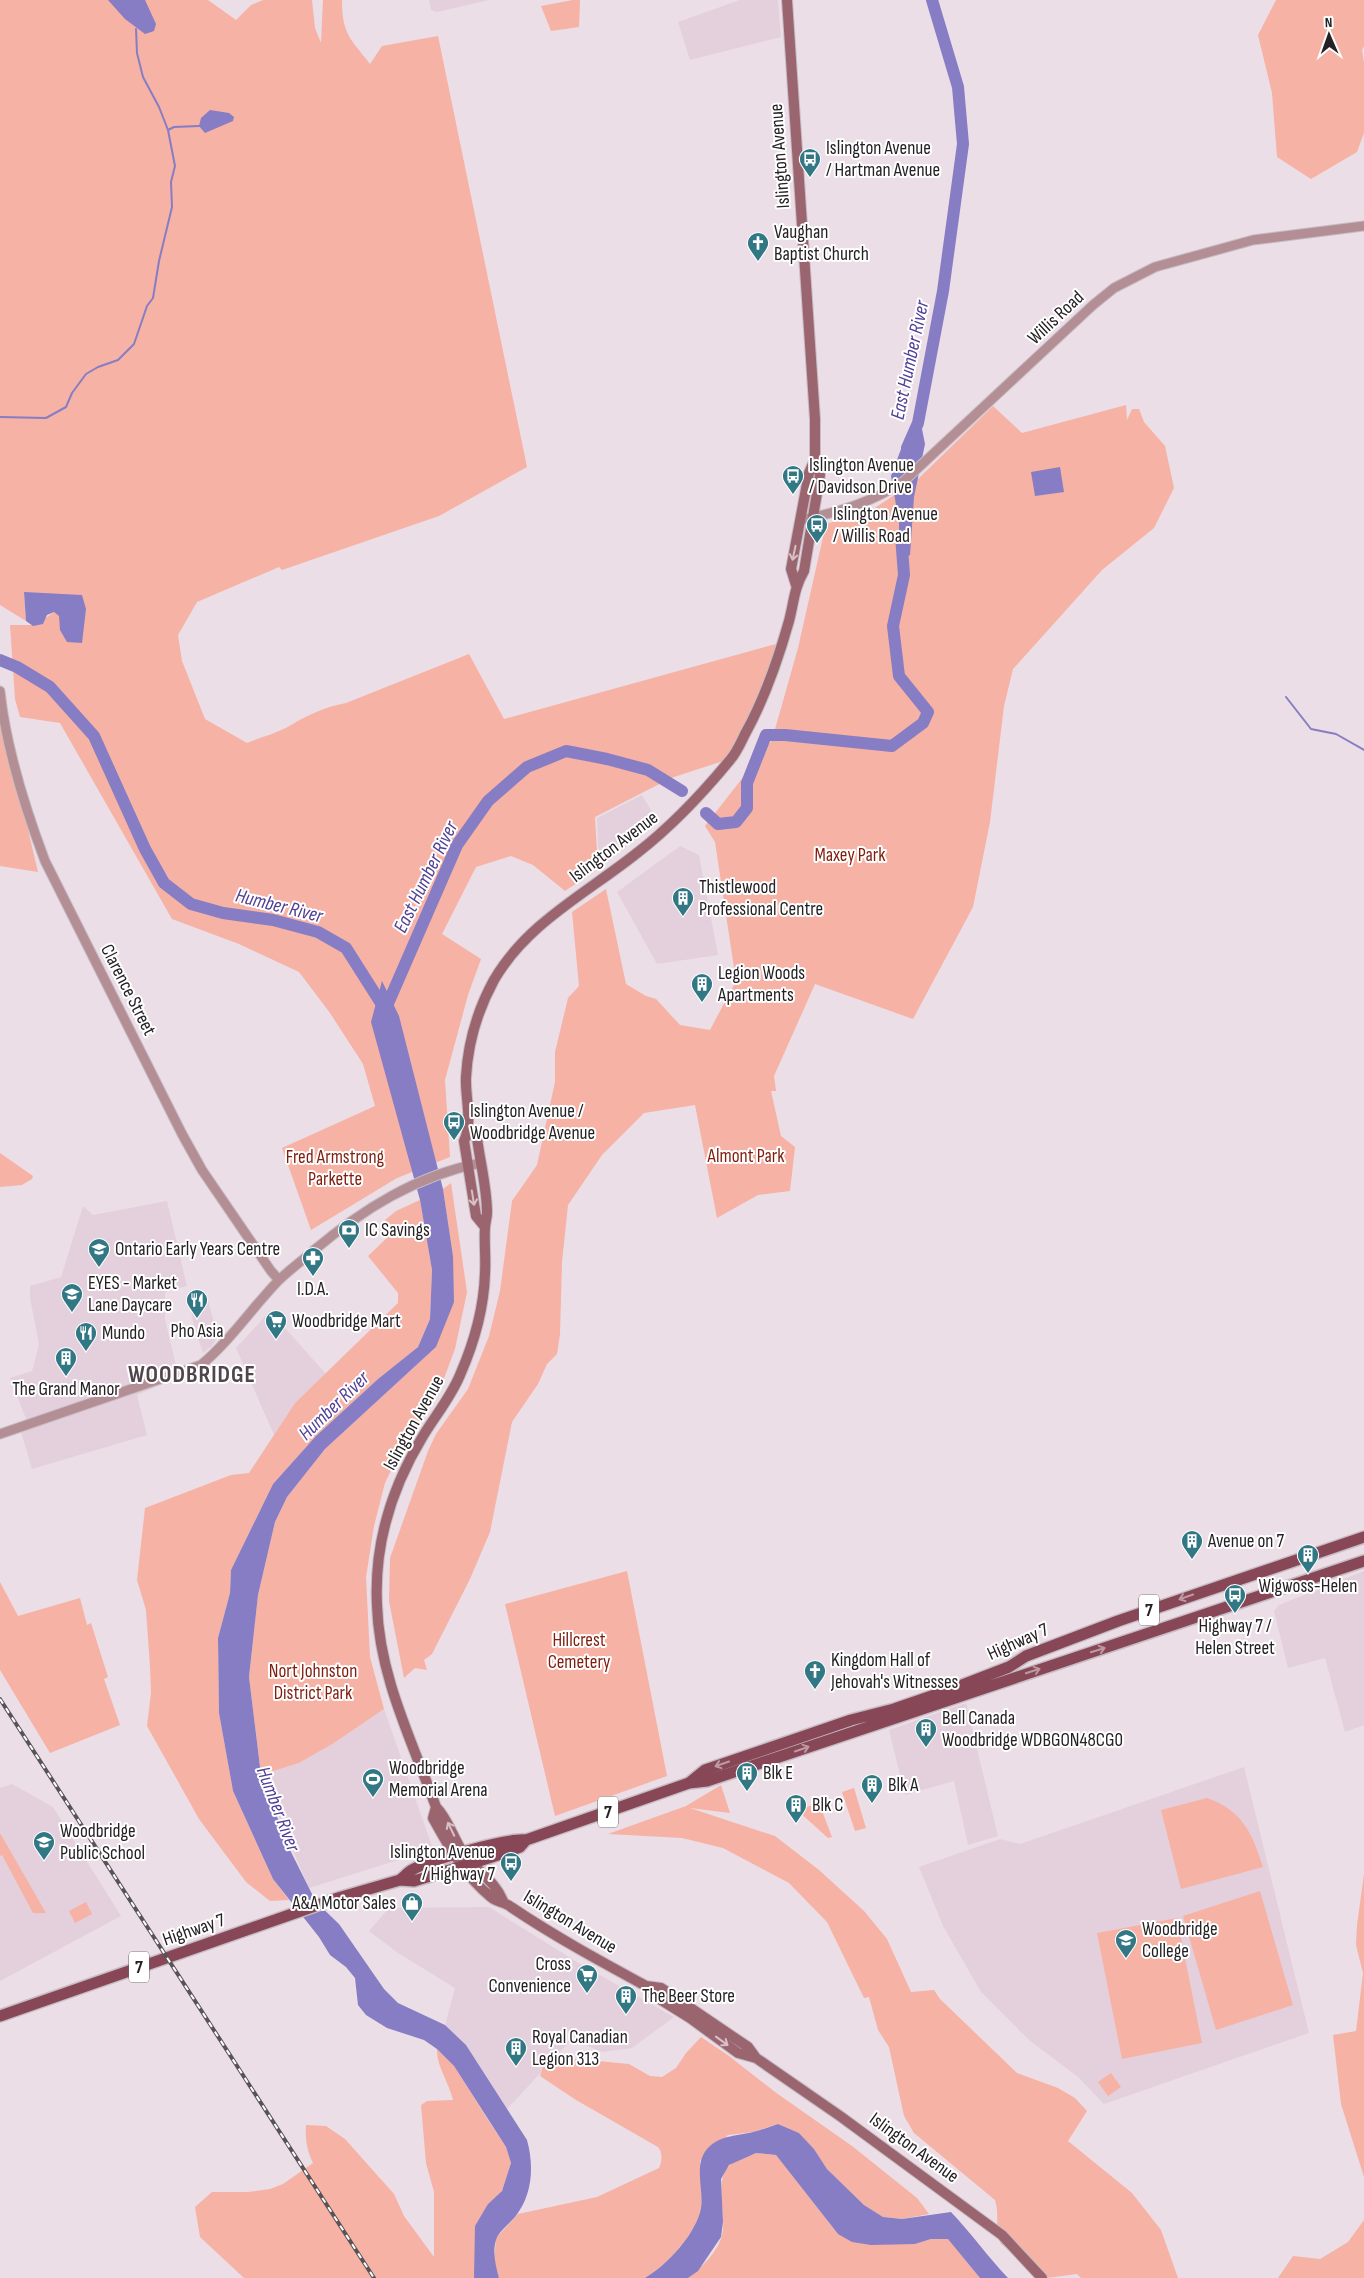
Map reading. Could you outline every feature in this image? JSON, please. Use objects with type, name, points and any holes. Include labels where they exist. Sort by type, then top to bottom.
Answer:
[{"type":"main road","name":"Islington Avenue","points":[[485,1227],[476,1216],[464,1140],[469,1132],[466,1096],[469,1048],[478,1013],[495,978],[516,949],[538,927],[637,854],[676,822],[732,758],[761,701],[774,670],[790,617],[796,585],[804,571],[820,475],[815,458],[815,419],[787,0]]},
{"type":"main road","name":"Islington Avenue","points":[[796,585],[790,569],[809,473],[815,458]]},
{"type":"main road","name":"Islington Avenue","points":[[469,1132],[477,1138],[487,1214],[485,1227],[486,1273],[481,1310],[473,1342],[452,1393],[422,1437],[396,1491],[386,1517],[377,1572],[376,1604],[382,1654],[400,1713],[436,1807],[444,1815],[458,1854],[492,1899],[504,1901],[545,1929],[646,1986],[661,1988],[748,2047],[756,2058],[840,2116],[1002,2235],[1042,2278]]},
{"type":"main road","name":"Highway 7","points":[[689,1783],[705,1770],[851,1720],[894,1709],[952,1689],[1010,1667],[1026,1656],[1118,1621],[1364,1537]]},
{"type":"main road","name":"Highway 7","points":[[400,1880],[413,1869],[458,1854],[516,1839],[526,1840],[689,1783],[717,1778],[1364,1561]]},
{"type":"main road","name":"Highway 7","points":[[0,2016],[338,1898],[400,1880],[414,1881],[467,1866],[520,1847],[526,1840]]},
{"type":"street","name":"Willis Road","points":[[801,520],[851,508],[888,492],[904,480],[1093,305],[1128,280],[1155,267],[1228,246],[1294,233],[1364,226]]},
{"type":"street","name":"Clarence Street","points":[[0,691],[10,746],[32,826],[45,862],[198,1163],[279,1280]]},
{"type":"street","points":[[0,1434],[201,1364],[215,1353],[279,1280],[357,1216],[402,1189],[450,1170],[480,1163]]},
{"type":"shaded area","points":[[108,0],[145,0],[156,24],[154,31],[145,34],[125,19]]},
{"type":"shaded area","points":[[429,0],[489,0],[437,12],[431,10]]},
{"type":"shaded area","points":[[740,0],[778,0],[781,37],[690,60],[678,22]]},
{"type":"shaded area","points":[[210,110],[229,113],[234,117],[233,121],[205,133],[199,126],[201,118]]},
{"type":"shaded area","points":[[922,429],[925,444],[914,497],[910,555],[908,556],[899,549],[899,522],[891,476],[904,441],[911,432]]},
{"type":"shaded area","points":[[1060,467],[1064,492],[1035,496],[1031,472]]},
{"type":"shaded area","points":[[24,592],[82,595],[86,609],[82,643],[67,642],[60,630],[59,616],[54,612],[47,615],[43,624],[33,626],[26,621]]},
{"type":"shaded area","points":[[642,795],[658,822],[599,867],[597,818]]},
{"type":"shaded area","points":[[680,846],[699,855],[718,955],[657,964],[617,892]]},
{"type":"shaded area","points":[[382,981],[399,1016],[443,1189],[453,1256],[454,1302],[436,1347],[325,1449],[287,1497],[275,1522],[258,1595],[249,1677],[261,1775],[289,1848],[316,1902],[339,1924],[384,1989],[398,2003],[445,2025],[466,2045],[527,2140],[531,2159],[529,2190],[521,2208],[496,2240],[494,2255],[499,2278],[474,2278],[475,2226],[488,2204],[502,2191],[511,2163],[506,2147],[454,2066],[437,2049],[424,2040],[387,2028],[366,2015],[358,2005],[355,1978],[346,1967],[330,1955],[319,1937],[273,1879],[233,1791],[219,1713],[218,1638],[230,1593],[231,1570],[273,1484],[316,1436],[378,1379],[418,1347],[430,1319],[432,1270],[420,1200],[371,1022]]},
{"type":"shaded area","points":[[167,1201],[187,1286],[165,1292],[165,1319],[176,1366],[203,1367],[137,1395],[147,1435],[32,1469],[21,1432],[30,1429],[10,1378],[32,1371],[39,1344],[30,1298],[30,1286],[61,1277],[83,1206],[93,1215]]},
{"type":"shaded area","points":[[207,1297],[218,1336],[212,1346],[203,1353],[194,1327],[189,1300]]},
{"type":"shaded area","points":[[270,1311],[326,1374],[295,1403],[274,1435],[236,1348]]},
{"type":"shaded area","points":[[1364,1571],[1364,1725],[1345,1732],[1325,1658],[1288,1668],[1274,1611],[1279,1605]]},
{"type":"shaded area","points":[[966,1703],[998,1836],[968,1845],[954,1781],[905,1795],[889,1730]]},
{"type":"shaded area","points":[[384,1709],[433,1849],[309,1888],[261,1775],[299,1763],[334,1743]]},
{"type":"shaded area","name":"Woodbridge College","points":[[1244,1767],[1309,2033],[1104,2104],[1078,2077],[1029,2040],[981,1992],[943,1926],[919,1867],[1000,1839],[1020,1844]]},
{"type":"shaded area","name":"Woodbridge Public School","points":[[12,1784],[53,1807],[121,1916],[0,1981],[0,1788]]},
{"type":"shaded area","points":[[489,1907],[577,1962],[674,2017],[632,2048],[602,2052],[572,2039],[507,2109],[466,2045],[445,2025],[455,1988],[398,1953],[369,1931],[389,1908]]},
{"type":"shaded area","points":[[778,2124],[799,2133],[814,2149],[827,2169],[864,2205],[883,2217],[902,2219],[951,2212],[1008,2278],[980,2278],[948,2239],[931,2239],[915,2244],[871,2245],[852,2242],[838,2234],[776,2155],[756,2153],[729,2165],[721,2179],[723,2222],[721,2237],[698,2271],[688,2278],[645,2278],[679,2248],[698,2218],[702,2200],[701,2159],[710,2146],[725,2138]]},
{"type":"green space","name":"Fred Armstrong Parkette","points":[[0,0],[208,0],[236,20],[251,5],[263,0],[312,0],[315,28],[321,43],[323,0],[342,0],[342,11],[348,35],[370,64],[382,46],[438,36],[527,467],[439,516],[282,570],[279,567],[197,602],[178,635],[182,661],[205,719],[247,743],[281,730],[318,711],[346,703],[469,654],[504,719],[776,644],[763,687],[729,759],[671,778],[595,817],[598,869],[565,891],[533,865],[511,856],[476,867],[442,934],[481,959],[468,995],[445,1080],[450,1157],[397,1178],[311,1230],[282,1148],[375,1106],[363,1064],[330,1013],[299,972],[239,944],[172,919],[60,723],[20,717],[15,699],[10,625],[36,625],[54,612],[81,626],[24,592],[26,621],[0,605]]},
{"type":"green space","points":[[580,0],[579,27],[551,31],[541,6]]},
{"type":"green space","points":[[1276,0],[1364,0],[1364,46],[1362,50],[1364,63],[1364,133],[1357,152],[1311,179],[1277,157],[1272,93],[1258,35]]},
{"type":"green space","name":"Maxey Park","points":[[1126,405],[1127,420],[1132,409],[1139,409],[1144,422],[1165,446],[1174,488],[1154,528],[1102,570],[1013,669],[1004,706],[990,822],[973,907],[913,1019],[815,984],[774,1076],[776,1091],[771,1091],[781,1136],[795,1147],[790,1191],[758,1195],[717,1218],[695,1105],[644,1113],[602,1155],[568,1205],[562,1262],[560,1334],[557,1354],[547,1364],[538,1384],[512,1422],[490,1532],[470,1579],[432,1654],[424,1660],[427,1670],[415,1668],[404,1678],[389,1601],[390,1558],[428,1451],[436,1434],[468,1389],[489,1336],[500,1291],[512,1201],[537,1165],[555,1082],[555,1052],[568,998],[579,986],[572,912],[606,889],[626,984],[646,996],[656,999],[680,1025],[710,1030],[736,981],[715,842],[705,826],[772,740],[798,648],[826,524],[873,509],[916,481],[993,406],[1022,433]]},
{"type":"green space","points":[[0,711],[38,872],[0,866]]},
{"type":"green space","points":[[0,1153],[33,1176],[32,1179],[22,1185],[0,1187]]},
{"type":"green space","name":"Nort Johnston District Park","points":[[451,1183],[467,1292],[455,1349],[440,1389],[402,1447],[385,1483],[374,1526],[366,1577],[370,1657],[384,1709],[334,1743],[299,1763],[261,1775],[249,1677],[258,1595],[275,1522],[287,1497],[325,1449],[436,1347],[453,1256],[443,1189]]},
{"type":"green space","points":[[420,1200],[432,1270],[430,1319],[418,1347],[378,1379],[316,1436],[273,1484],[231,1570],[230,1593],[218,1638],[219,1713],[233,1791],[273,1879],[289,1900],[270,1901],[246,1882],[199,1819],[147,1726],[151,1693],[150,1666],[146,1610],[137,1580],[145,1508],[231,1475],[249,1473],[295,1403],[398,1303],[398,1293],[368,1256],[389,1236],[385,1220],[396,1211]]},
{"type":"green space","name":"Hillcrest Cemetery","points":[[627,1571],[667,1776],[555,1816],[505,1604]]},
{"type":"green space","points":[[0,1582],[18,1616],[80,1598],[87,1625],[91,1623],[108,1677],[104,1679],[120,1725],[50,1753],[0,1670]]},
{"type":"green space","points":[[721,1785],[730,1813],[690,1808],[775,1836],[819,1870],[864,1911],[887,1939],[911,1992],[934,1990],[940,1999],[1017,2073],[1058,2088],[1075,2098],[1087,2111],[1068,2141],[1132,2193],[1161,2230],[1178,2278],[1081,2278],[1077,2274],[1047,2278],[1001,2244],[995,2200],[914,2133],[904,2116],[889,2047],[878,2030],[869,1997],[864,1998],[827,1922],[789,1883],[723,1848],[682,1838],[608,1834],[686,1806]]},
{"type":"green space","points":[[854,1788],[866,1828],[855,1831],[842,1792]]},
{"type":"green space","points":[[1207,1798],[1229,1809],[1238,1817],[1255,1844],[1263,1867],[1181,1889],[1161,1810]]},
{"type":"green space","points":[[819,1803],[832,1837],[828,1838],[797,1810]]},
{"type":"green space","points":[[0,1833],[46,1913],[33,1913],[2,1855],[0,1856]]},
{"type":"green space","points":[[1364,1874],[1364,2177],[1341,2104],[1333,2035],[1356,2031],[1363,1973],[1356,1945],[1357,1925]]},
{"type":"green space","points":[[1260,1891],[1293,2005],[1216,2030],[1183,1916]]},
{"type":"green space","points":[[86,1902],[92,1914],[75,1923],[69,1911]]},
{"type":"green space","points":[[1177,1918],[1202,2043],[1122,2059],[1097,1933]]},
{"type":"green space","points":[[701,2037],[852,2146],[917,2198],[929,2214],[902,2219],[883,2217],[864,2205],[827,2169],[814,2149],[799,2133],[778,2124],[753,2132],[728,2135],[700,2161],[701,2207],[694,2227],[671,2257],[645,2278],[499,2278],[494,2261],[496,2238],[518,2214],[597,2197],[659,2168],[661,2163],[661,2154],[658,2147],[576,2100],[540,2076],[545,2061],[549,2059],[564,2067],[566,2058],[629,2064],[650,2076],[662,2077],[676,2068],[686,2053]]},
{"type":"green space","points":[[437,2049],[454,2066],[506,2147],[511,2163],[502,2191],[488,2204],[474,2278],[244,2278],[200,2237],[195,2207],[212,2192],[248,2192],[270,2189],[283,2184],[313,2163],[307,2144],[306,2125],[326,2126],[345,2139],[394,2194],[404,2216],[434,2257],[434,2192],[426,2163],[421,2105],[427,2101],[453,2100],[441,2068]]},
{"type":"green space","points":[[1111,2073],[1121,2087],[1108,2096],[1098,2082]]},
{"type":"green space","points":[[756,2153],[776,2155],[838,2234],[915,2244],[931,2239],[949,2239],[980,2278],[688,2278],[708,2259],[720,2241],[723,2227],[722,2187],[726,2170],[734,2162]]},
{"type":"green space","points":[[1364,2220],[1364,2278],[1278,2278],[1293,2256],[1320,2259],[1348,2242]]},
{"type":"waterway","name":"East Humber River","points":[[907,448],[918,423],[943,291],[963,144],[958,87],[932,0]]},
{"type":"waterway","points":[[0,417],[46,418],[66,407],[72,393],[86,374],[98,367],[118,360],[134,344],[147,306],[153,298],[159,261],[172,207],[171,182],[175,166],[168,130],[159,107],[143,77],[137,53],[136,29]]},
{"type":"waterway","points":[[168,130],[174,127],[199,126]]},
{"type":"waterway","name":"East Humber River","points":[[706,813],[718,824],[736,822],[747,808],[747,783],[766,735],[785,735],[892,746],[923,723],[928,712],[899,676],[893,626],[904,575],[901,536]]},
{"type":"waterway","name":"Humber River","points":[[0,660],[17,667],[50,687],[94,736],[145,849],[164,883],[191,904],[223,913],[273,920],[318,932],[346,948],[386,1011]]},
{"type":"waterway","points":[[1286,697],[1311,729],[1336,734],[1364,750]]},
{"type":"waterway","name":"East Humber River","points":[[386,1008],[457,845],[488,801],[527,767],[566,751],[648,770],[682,791]]},
{"type":"railway","points":[[0,1699],[374,2278]]},
{"type":"place","name":"Islington Avenue / Hartman Avenue","points":[[810,178]]},
{"type":"place","name":"Vaughan Baptist Church","points":[[758,262]]},
{"type":"place","name":"Islington Avenue / Davidson Drive","points":[[793,495]]},
{"type":"place","name":"Islington Avenue / Willis Road","points":[[817,544]]},
{"type":"place","name":"Thistlewood Professional Centre","points":[[683,917]]},
{"type":"place","name":"Legion Woods Apartments","points":[[702,1003]]},
{"type":"place","name":"Islington Avenue / Woodbridge Avenue","points":[[454,1141]]},
{"type":"place","name":"IC Savings","points":[[349,1249]]},
{"type":"place","name":"Ontario Early Years Centre","points":[[99,1268]]},
{"type":"place","name":"I.D.A.","points":[[313,1277]]},
{"type":"place","name":"EYES - Market Lane Daycare","points":[[72,1313]]},
{"type":"place","name":"Pho Asia","points":[[197,1319]]},
{"type":"place","name":"Woodbridge Mart","points":[[276,1340]]},
{"type":"place","name":"Mundo","points":[[86,1352]]},
{"type":"place","name":"The Grand Manor","points":[[66,1377]]},
{"type":"place","name":"Avenue on 7","points":[[1192,1560]]},
{"type":"place","name":"Wigwoss-Helen","points":[[1308,1574]]},
{"type":"place","name":"Highway 7 / Helen Street","points":[[1235,1614]]},
{"type":"place","name":"Kingdom Hall of Jehovah's Witnesses","points":[[815,1690]]},
{"type":"place","name":"Bell Canada Woodbridge WDBGON48CG0","points":[[926,1748]]},
{"type":"place","name":"Blk E","points":[[747,1792]]},
{"type":"place","name":"Woodbridge Memorial Arena","points":[[373,1798]]},
{"type":"place","name":"Blk A","points":[[872,1804]]},
{"type":"place","name":"Blk C","points":[[796,1824]]},
{"type":"place","name":"Woodbridge Public School","points":[[44,1861]]},
{"type":"place","name":"Islington Avenue / Highway 7","points":[[511,1882]]},
{"type":"place","name":"A&A Motor Sales","points":[[412,1922]]},
{"type":"place","name":"Woodbridge College","points":[[1126,1959]]},
{"type":"place","name":"Cross Convenience","points":[[587,1994]]},
{"type":"place","name":"The Beer Store","points":[[626,2015]]},
{"type":"place","name":"Royal Canadian Legion 313","points":[[516,2067]]},
{"type":"district","name":"WOODBRIDGE","points":[[192,1374]]},
{"type":"park label","name":"Almont Park","points":[[746,1156]]}]
